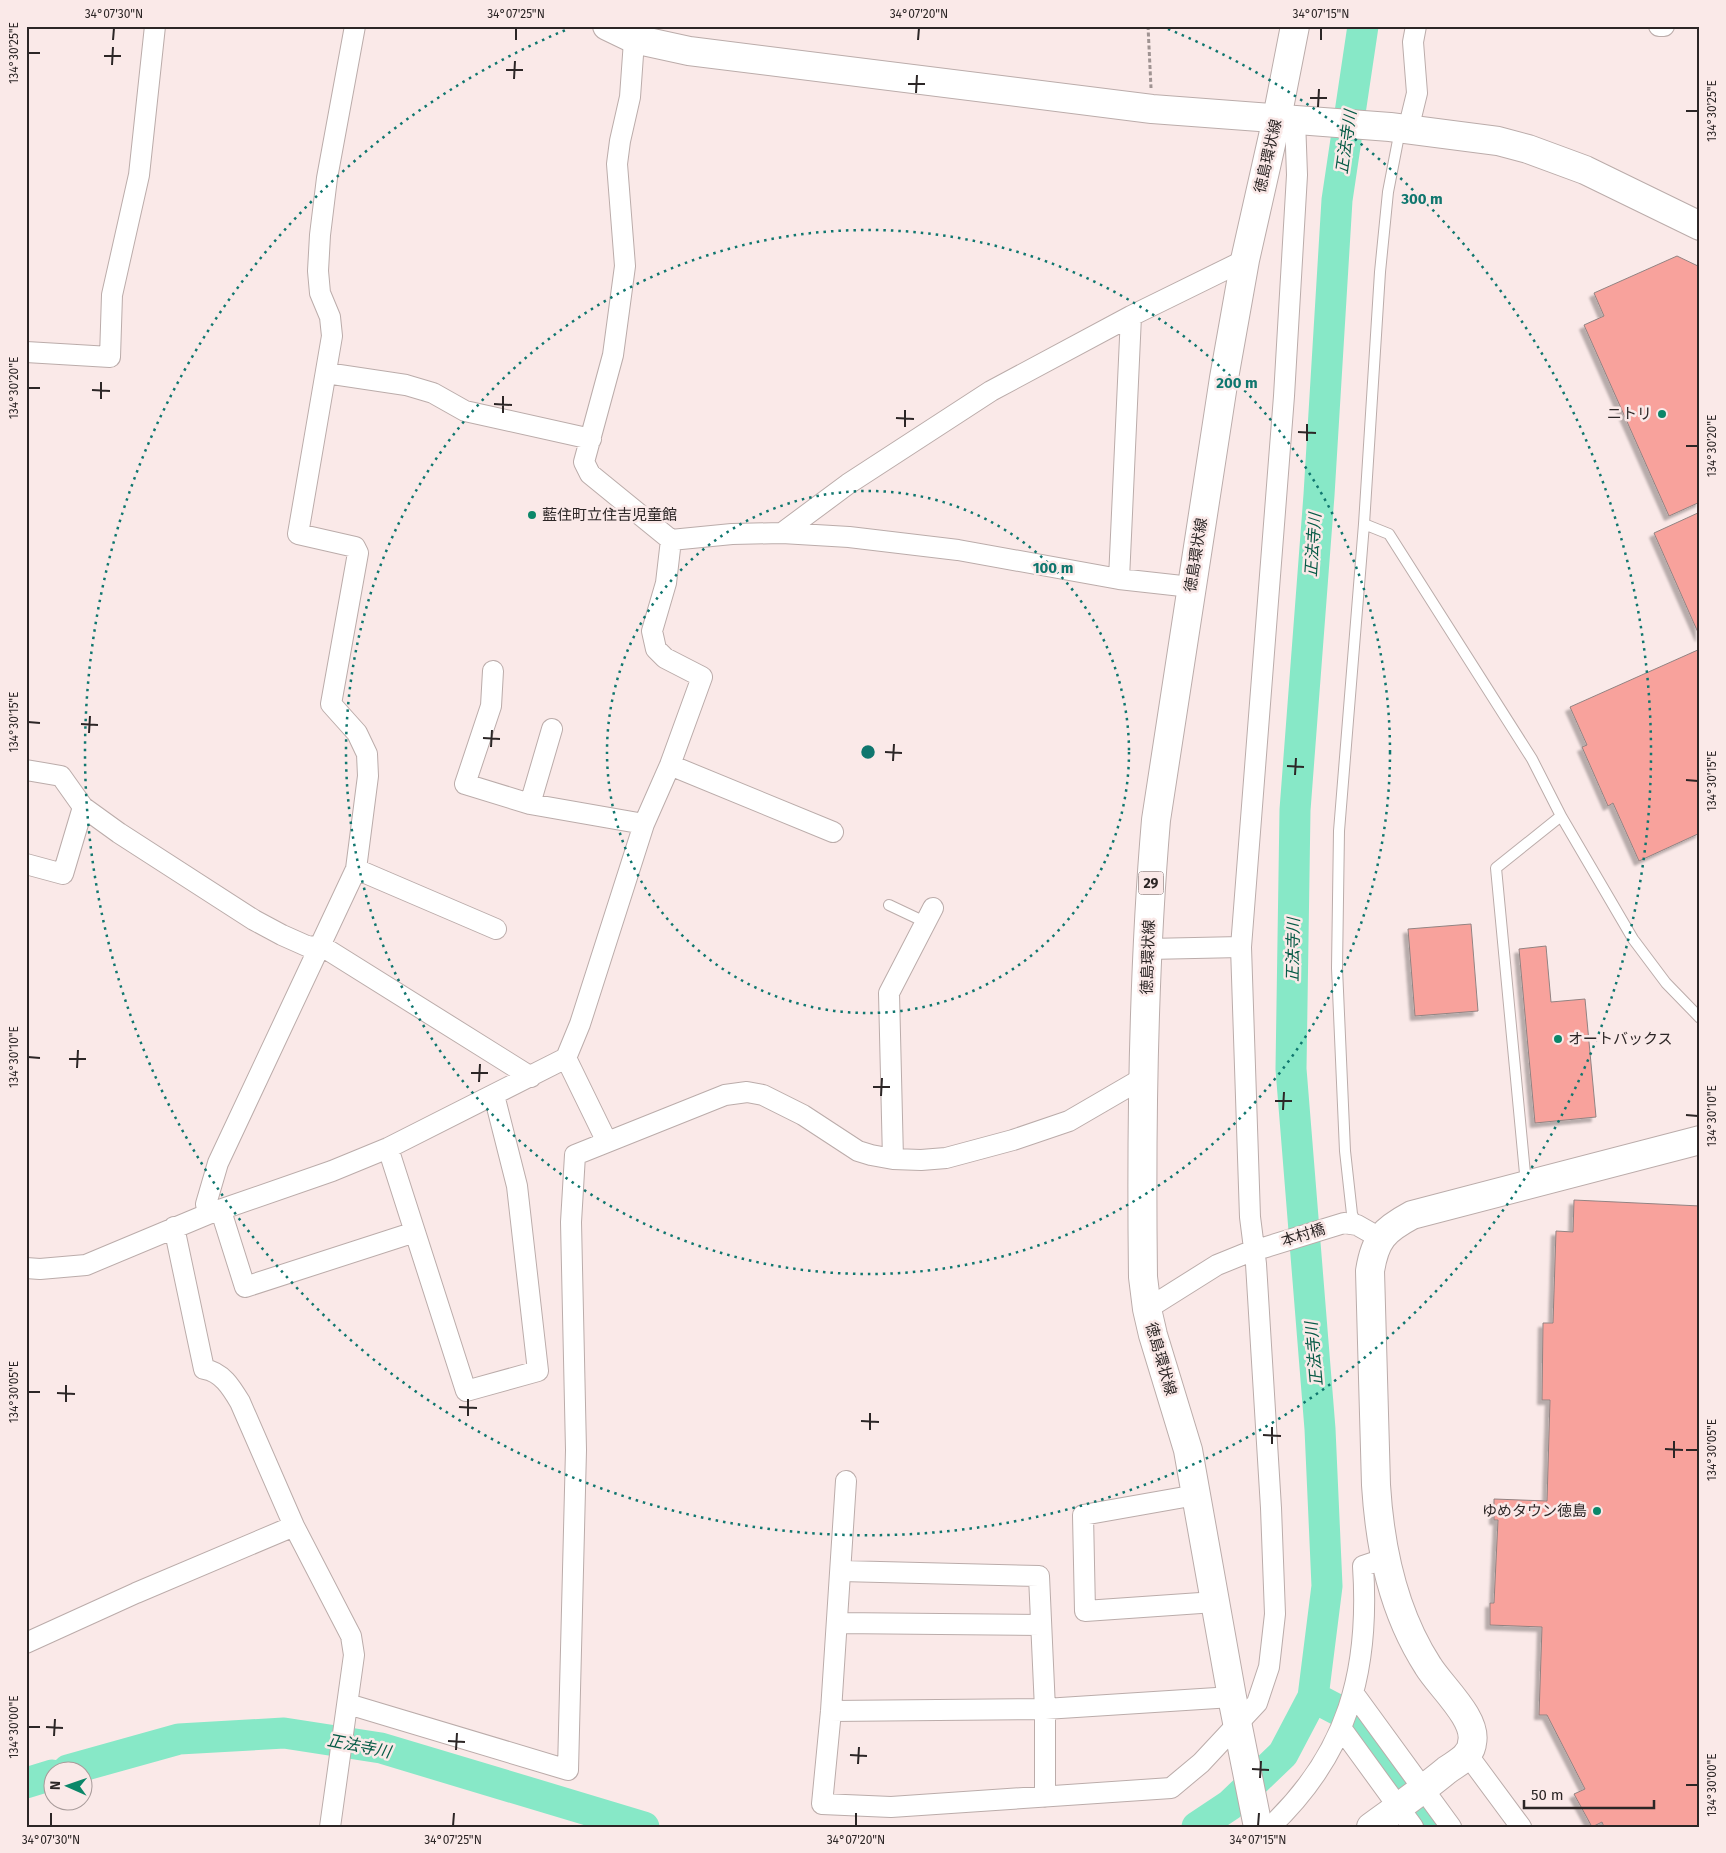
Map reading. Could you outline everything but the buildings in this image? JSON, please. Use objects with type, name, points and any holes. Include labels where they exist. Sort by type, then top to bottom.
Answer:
[{"type":"street","points":[[26,352],[110,356],[112,295],[139,175],[155,26]]},
{"type":"street","points":[[356,26],[327,178],[320,235],[318,271],[320,293],[330,317],[332,336],[298,534],[355,547],[358,553],[331,704],[357,733],[367,754],[368,776],[356,869],[218,1163],[206,1204],[215,1212],[245,1287],[415,1232]]},
{"type":"street","points":[[607,26],[635,32],[689,51],[1152,108],[1400,129],[1498,141],[1528,149],[1584,170],[1700,226]]},
{"type":"street","name":"徳島環状線","points":[[1258,1827],[1232,1697],[1188,1450],[1147,1309],[1143,1268],[1143,1078],[1148,948],[1156,820],[1224,378],[1245,260],[1292,119],[1295,26]]},
{"type":"street","points":[[1400,129],[1416,93],[1413,42],[1416,26]]},
{"type":"street","points":[[1659,26],[1664,26]]},
{"type":"street","points":[[635,32],[630,97],[617,164],[625,266],[613,355],[584,462],[590,474],[671,540],[732,534],[782,533],[849,537],[958,550],[1119,578],[1191,587]]},
{"type":"street","points":[[846,1481],[831,1711],[822,1804],[891,1807],[1171,1788],[1239,1732],[1257,1703],[1268,1667],[1275,1614],[1258,1249],[1250,1217],[1241,947],[1284,396],[1297,175],[1292,119]]},
{"type":"street","points":[[782,533],[848,484],[991,391],[1131,316],[1245,260]]},
{"type":"street","points":[[1119,578],[1131,316]]},
{"type":"street","points":[[326,372],[406,385],[433,393],[465,411],[591,439]]},
{"type":"street","points":[[26,1268],[40,1269],[86,1264],[174,1227],[332,1171],[388,1148],[566,1058],[580,1024],[644,824],[670,765],[702,677],[665,658],[656,649],[652,631],[666,583],[671,540]]},
{"type":"street","points":[[492,671],[491,706],[485,729],[465,784],[530,804],[644,824]]},
{"type":"street","points":[[530,804],[552,729]]},
{"type":"street","points":[[670,765],[834,832]]},
{"type":"street","points":[[26,770],[61,776],[83,807],[119,833],[254,920],[309,947],[320,945],[530,1077]]},
{"type":"street","points":[[26,864],[63,874],[83,807]]},
{"type":"street","points":[[356,869],[496,929]]},
{"type":"street","points":[[893,1159],[889,993],[929,915]]},
{"type":"street","points":[[1148,948],[1241,947]]},
{"type":"street","points":[[566,1058],[607,1142]]},
{"type":"street","points":[[347,1708],[568,1770],[576,1450],[571,1222],[575,1155],[725,1094],[747,1092],[763,1095],[803,1115],[858,1151],[893,1159],[921,1160],[946,1158],[1068,1122],[1143,1078]]},
{"type":"street","points":[[388,1148],[466,1391],[538,1371],[517,1186],[494,1095]]},
{"type":"street","points":[[1371,1827],[1412,1803],[1468,1754],[1473,1730],[1468,1719],[1434,1676],[1417,1650],[1404,1622],[1384,1559],[1378,1521],[1376,1486],[1370,1281],[1372,1253],[1360,1228],[1393,1225],[1412,1215],[1700,1140]]},
{"type":"street","points":[[174,1227],[204,1369],[212,1371],[228,1383],[240,1402],[294,1526],[351,1636],[354,1646],[330,1827]]},
{"type":"street","name":"本村橋","points":[[1147,1309],[1217,1265],[1258,1249],[1360,1228]]},
{"type":"street","points":[[1196,1495],[1083,1515],[1085,1610],[1215,1602]]},
{"type":"street","points":[[26,1643],[136,1593],[294,1526]]},
{"type":"street","points":[[1270,1827],[1292,1806],[1305,1790],[1317,1773],[1342,1726],[1352,1698],[1363,1648],[1363,1566],[1384,1559]]},
{"type":"street","points":[[841,1571],[1039,1576],[1045,1709],[1045,1797]]},
{"type":"street","points":[[837,1623],[1041,1625]]},
{"type":"street","points":[[831,1711],[1045,1709],[1232,1697]]},
{"type":"street","points":[[1352,1698],[1412,1803]]},
{"type":"street","points":[[1342,1726],[1412,1803],[1451,1827]]},
{"type":"street","points":[[1468,1754],[1521,1827]]},
{"type":"lane","points":[[1360,1228],[1352,1214],[1345,1151],[1337,968],[1340,831],[1364,524],[1380,272],[1388,192],[1400,129]]},
{"type":"lane","points":[[1364,524],[1389,534],[1532,759],[1561,816],[1633,939],[1666,983],[1700,1018]]},
{"type":"lane","points":[[1526,1185],[1496,868],[1561,816]]},
{"type":"lane","points":[[889,905],[929,915]]},
{"type":"path","points":[[1148,26],[1152,108]]},
{"type":"waterway","name":"正法寺川","points":[[1197,1827],[1230,1805],[1283,1754],[1313,1697],[1327,1586],[1320,1429],[1291,1069],[1295,810],[1319,495],[1337,200],[1363,26]]},
{"type":"waterway","points":[[1313,1697],[1359,1721],[1432,1827]]},
{"type":"waterway","name":"正法寺川","points":[[92,1763],[179,1739],[284,1733],[381,1748],[644,1827]]},
{"type":"waterway","name":"正法寺川","points":[[26,1783],[42,1778]]},
{"type":"place","name":"ニトリ","points":[[1662,414]]},
{"type":"place","name":"藍住町立住吉児童館","points":[[532,515]]},
{"type":"place","name":"オートバックス","points":[[1558,1039]]},
{"type":"place","name":"ゆめタウン徳島","points":[[1597,1511]]}]
